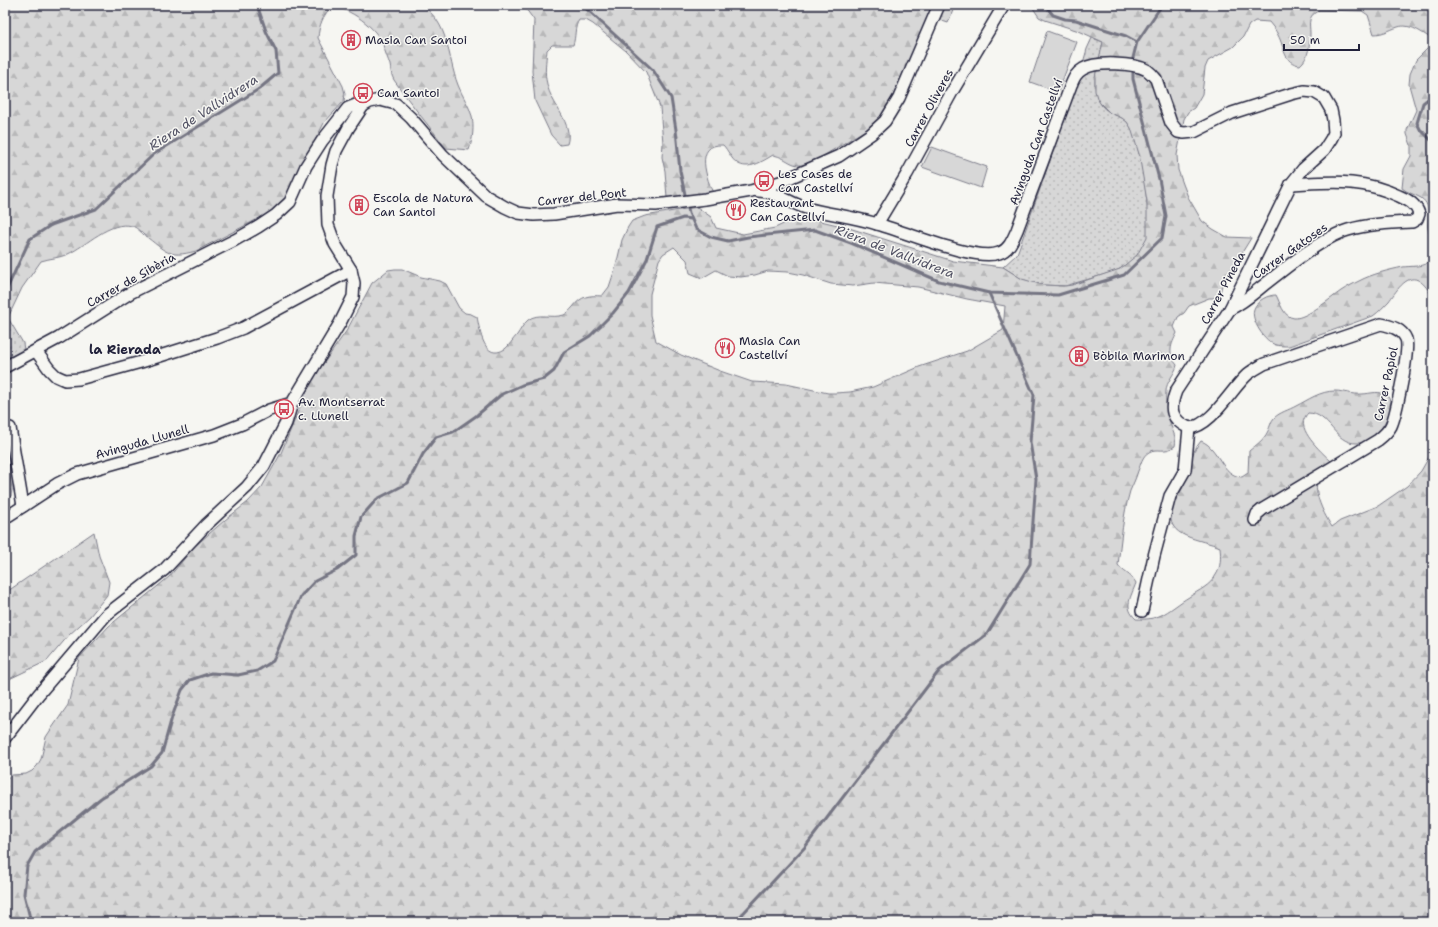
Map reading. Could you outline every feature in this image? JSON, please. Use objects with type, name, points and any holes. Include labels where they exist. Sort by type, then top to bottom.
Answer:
[{"type":"street","points":[[751,191],[783,180],[839,156],[871,134],[885,121],[902,92],[940,5]]},
{"type":"street","name":"Carrer Oliveres","points":[[877,224],[907,174],[952,92],[1004,5]]},
{"type":"street","name":"Avinguda Can Castellví","points":[[751,191],[770,192],[806,208],[877,224],[959,250],[994,255],[1004,251],[1011,243],[1076,74],[1091,65],[1099,64],[1140,67],[1152,74],[1159,87],[1171,123],[1178,132],[1184,133],[1194,132],[1232,112],[1304,90],[1314,92],[1324,98]]},
{"type":"street","name":"Carrer Pineda","points":[[1189,428],[1183,426],[1174,416],[1172,410],[1176,391],[1230,309],[1291,184],[1303,169],[1324,150],[1331,139],[1334,133],[1334,120],[1324,98]]},
{"type":"street","name":"Carrer del Pont","points":[[272,219],[287,206],[312,155],[348,108],[358,104],[363,106],[370,102],[380,100],[396,104],[411,118],[443,155],[486,196],[498,204],[524,214],[570,212],[617,204],[675,204],[751,191]]},
{"type":"street","points":[[5,738],[74,651],[106,615],[164,570],[206,525],[247,487],[264,466],[286,423],[292,403],[340,323],[353,297],[354,283],[351,270],[335,244],[329,230],[327,196],[336,151],[349,127],[363,106]]},
{"type":"street","points":[[783,180],[780,190],[784,198]]},
{"type":"street","points":[[783,180],[789,196],[796,204]]},
{"type":"street","name":"Carrer Gatoses","points":[[1230,309],[1240,304],[1268,281],[1331,237],[1347,230],[1364,226],[1412,222],[1417,219],[1419,214],[1414,204],[1387,190],[1375,186],[1349,182],[1291,184]]},
{"type":"street","name":"Carrer de Sibèria","points":[[5,367],[36,351],[136,290],[235,240],[272,219]]},
{"type":"street","points":[[36,351],[56,376],[65,380],[79,379],[141,362],[217,338],[243,328],[351,270]]},
{"type":"street","name":"Carrer Papiol","points":[[1189,428],[1196,427],[1207,421],[1247,375],[1264,364],[1381,324],[1396,328],[1404,336],[1407,341],[1407,350],[1398,399],[1390,428],[1378,440],[1263,509],[1257,514],[1255,520]]},
{"type":"street","name":"Avinguda Llunell","points":[[5,518],[57,484],[77,474],[214,435],[242,424],[270,410],[292,403]]},
{"type":"street","points":[[10,428],[24,506]]},
{"type":"street","points":[[1142,611],[1154,556],[1170,496],[1185,470],[1189,428]]},
{"type":"green space","points":[[5,5],[421,5],[430,12],[443,31],[454,74],[472,116],[473,133],[469,150],[446,148],[394,80],[380,38],[362,20],[346,11],[331,7],[322,21],[318,38],[343,86],[345,94],[344,101],[324,123],[281,207],[196,251],[179,254],[167,252],[137,228],[132,226],[124,225],[107,230],[68,254],[41,261],[22,288],[5,324]]},
{"type":"green space","points":[[523,5],[955,5],[948,23],[928,16],[889,105],[881,117],[870,127],[812,163],[805,165],[795,164],[779,156],[773,155],[751,166],[741,165],[733,159],[723,145],[714,146],[708,150],[705,156],[705,164],[708,181],[714,195],[667,198],[665,171],[662,157],[663,143],[660,107],[646,72],[626,51],[593,24],[586,20],[579,20],[576,26],[573,45],[552,45],[547,50],[545,71],[546,80],[549,92],[565,122],[568,136],[567,144],[560,145],[551,135],[535,101],[532,71],[534,20]]},
{"type":"green space","points":[[1031,5],[1433,5],[1433,248],[1428,228],[1428,210],[1425,202],[1421,198],[1402,188],[1404,169],[1411,156],[1411,145],[1407,130],[1416,110],[1409,85],[1410,74],[1416,60],[1430,46],[1432,39],[1416,29],[1407,26],[1374,34],[1368,15],[1362,11],[1319,10],[1313,14],[1311,18],[1310,42],[1305,59],[1300,65],[1294,64],[1287,58],[1277,33],[1269,22],[1255,21],[1249,25],[1243,37],[1233,47],[1208,61],[1205,68],[1202,94],[1194,108],[1188,112],[1184,119],[1177,155],[1178,170],[1188,197],[1202,221],[1227,237],[1251,238],[1222,285],[1217,298],[1209,298],[1189,306],[1184,313],[1178,317],[1174,327],[1177,333],[1171,349],[1172,357],[1177,365],[1166,388],[1167,411],[1175,437],[1175,446],[1168,450],[1152,451],[1142,460],[1130,491],[1122,528],[1118,565],[1136,583],[1129,602],[1132,615],[1136,619],[1145,619],[1165,613],[1214,579],[1220,565],[1220,547],[1178,532],[1173,526],[1171,519],[1173,506],[1183,487],[1194,452],[1201,441],[1212,449],[1229,472],[1242,477],[1248,473],[1249,451],[1264,437],[1271,422],[1276,416],[1324,392],[1338,391],[1359,394],[1375,392],[1382,393],[1388,397],[1390,401],[1390,411],[1388,417],[1374,437],[1365,442],[1349,442],[1343,439],[1322,418],[1315,414],[1308,413],[1304,419],[1303,425],[1313,443],[1333,463],[1318,479],[1317,484],[1320,504],[1332,527],[1340,521],[1378,506],[1407,486],[1421,471],[1433,450],[1433,922],[5,922],[5,779],[12,775],[26,774],[37,766],[41,759],[46,737],[68,705],[79,658],[109,626],[169,577],[194,547],[248,502],[262,487],[281,453],[310,383],[347,330],[372,283],[388,270],[402,269],[421,277],[440,281],[446,284],[459,308],[465,313],[477,317],[484,343],[492,351],[498,352],[506,348],[528,320],[536,316],[564,315],[582,298],[589,296],[602,296],[609,287],[622,240],[632,221],[645,216],[697,207],[711,217],[716,228],[743,234],[775,228],[794,219],[808,218],[846,227],[953,261],[1003,267],[1022,279],[1043,285],[1072,285],[1120,269],[1137,255],[1147,237],[1147,201],[1139,154],[1131,128],[1127,122],[1110,113],[1097,98],[1095,91],[1095,77],[1103,42],[1079,31],[1039,17]],"holes":[[[674,247],[687,260],[690,273],[702,278],[716,270],[728,276],[741,277],[768,271],[788,272],[803,275],[831,284],[853,286],[874,283],[918,287],[967,299],[1005,306],[1003,330],[967,351],[919,367],[873,387],[850,392],[828,393],[786,384],[752,382],[681,355],[656,341],[650,315],[650,294],[659,260],[663,254]]]},
{"type":"green space","points":[[1047,31],[1077,42],[1058,92],[1030,82]]},
{"type":"green space","points":[[1092,38],[1103,42],[1095,76],[1095,89],[1097,96],[1103,107],[1128,123],[1137,144],[1144,178],[1148,212],[1148,236],[1143,248],[1135,258],[1113,272],[1065,286],[1043,285],[1022,279],[1003,267],[1017,254]]},
{"type":"green space","points":[[932,147],[987,167],[981,188],[922,167]]},
{"type":"green space","points":[[1433,252],[1433,297],[1420,281],[1414,279],[1409,280],[1401,285],[1389,301],[1373,316],[1289,346],[1278,345],[1267,340],[1259,330],[1254,319],[1253,314],[1255,306],[1263,299],[1270,296],[1276,295],[1282,309],[1287,315],[1294,318],[1299,317],[1312,312],[1352,284],[1375,274],[1403,267],[1419,266],[1430,260]]},
{"type":"green space","points":[[8,318],[23,343],[24,350],[5,363],[5,324]]},
{"type":"green space","points":[[5,442],[12,489],[11,496],[5,501]]},
{"type":"green space","points":[[94,532],[99,556],[109,582],[107,595],[90,616],[69,635],[47,661],[5,681],[5,593]]},
{"type":"waterway","name":"Riera de Vallvidrera","points":[[5,293],[30,239],[51,225],[96,209],[154,154],[259,89],[278,73],[276,51],[266,31],[257,5]]},
{"type":"waterway","name":"Riera de Vallvidrera","points":[[582,5],[653,70],[671,98],[680,171],[689,213],[696,229],[711,237],[728,241],[748,237],[815,230],[851,243],[939,281],[989,293],[1058,295],[1124,275],[1162,238],[1166,216],[1159,179],[1133,79],[1133,58],[1137,42],[1162,5]]},
{"type":"waterway","points":[[1045,5],[1053,15],[1065,19],[1076,20],[1126,36],[1137,42]]},
{"type":"waterway","points":[[1433,95],[1423,103],[1417,123],[1420,129],[1433,142]]},
{"type":"waterway","points":[[31,922],[24,894],[27,866],[35,852],[101,798],[151,766],[162,753],[172,717],[182,690],[190,680],[211,673],[238,675],[257,671],[273,661],[301,596],[315,581],[337,570],[356,555],[356,536],[361,517],[377,499],[408,483],[423,454],[436,437],[453,432],[476,416],[502,394],[522,385],[544,379],[554,371],[564,352],[590,336],[613,313],[629,293],[647,259],[657,227],[683,218],[691,219]]},
{"type":"waterway","points":[[735,922],[805,847],[939,671],[987,634],[1030,564],[1036,479],[1030,442],[1034,395],[989,293]]},
{"type":"place","name":"Masia Can Santoi","points":[[351,40]]},
{"type":"place","name":"Can Santoi","points":[[363,93]]},
{"type":"place","name":"Les Cases de Can Castellví","points":[[764,181]]},
{"type":"place","name":"Escola de Natura Can Santoi","points":[[359,205]]},
{"type":"place","name":"Restaurant Can Castellví","points":[[736,210]]},
{"type":"place","name":"Masia Can Castellví","points":[[725,348]]},
{"type":"place","name":"Bòbila Marimon","points":[[1079,356]]},
{"type":"place","name":"Av. Montserrat c. Llunell","points":[[284,409]]},
{"type":"district","name":"la Rierada","points":[[125,349]]}]
